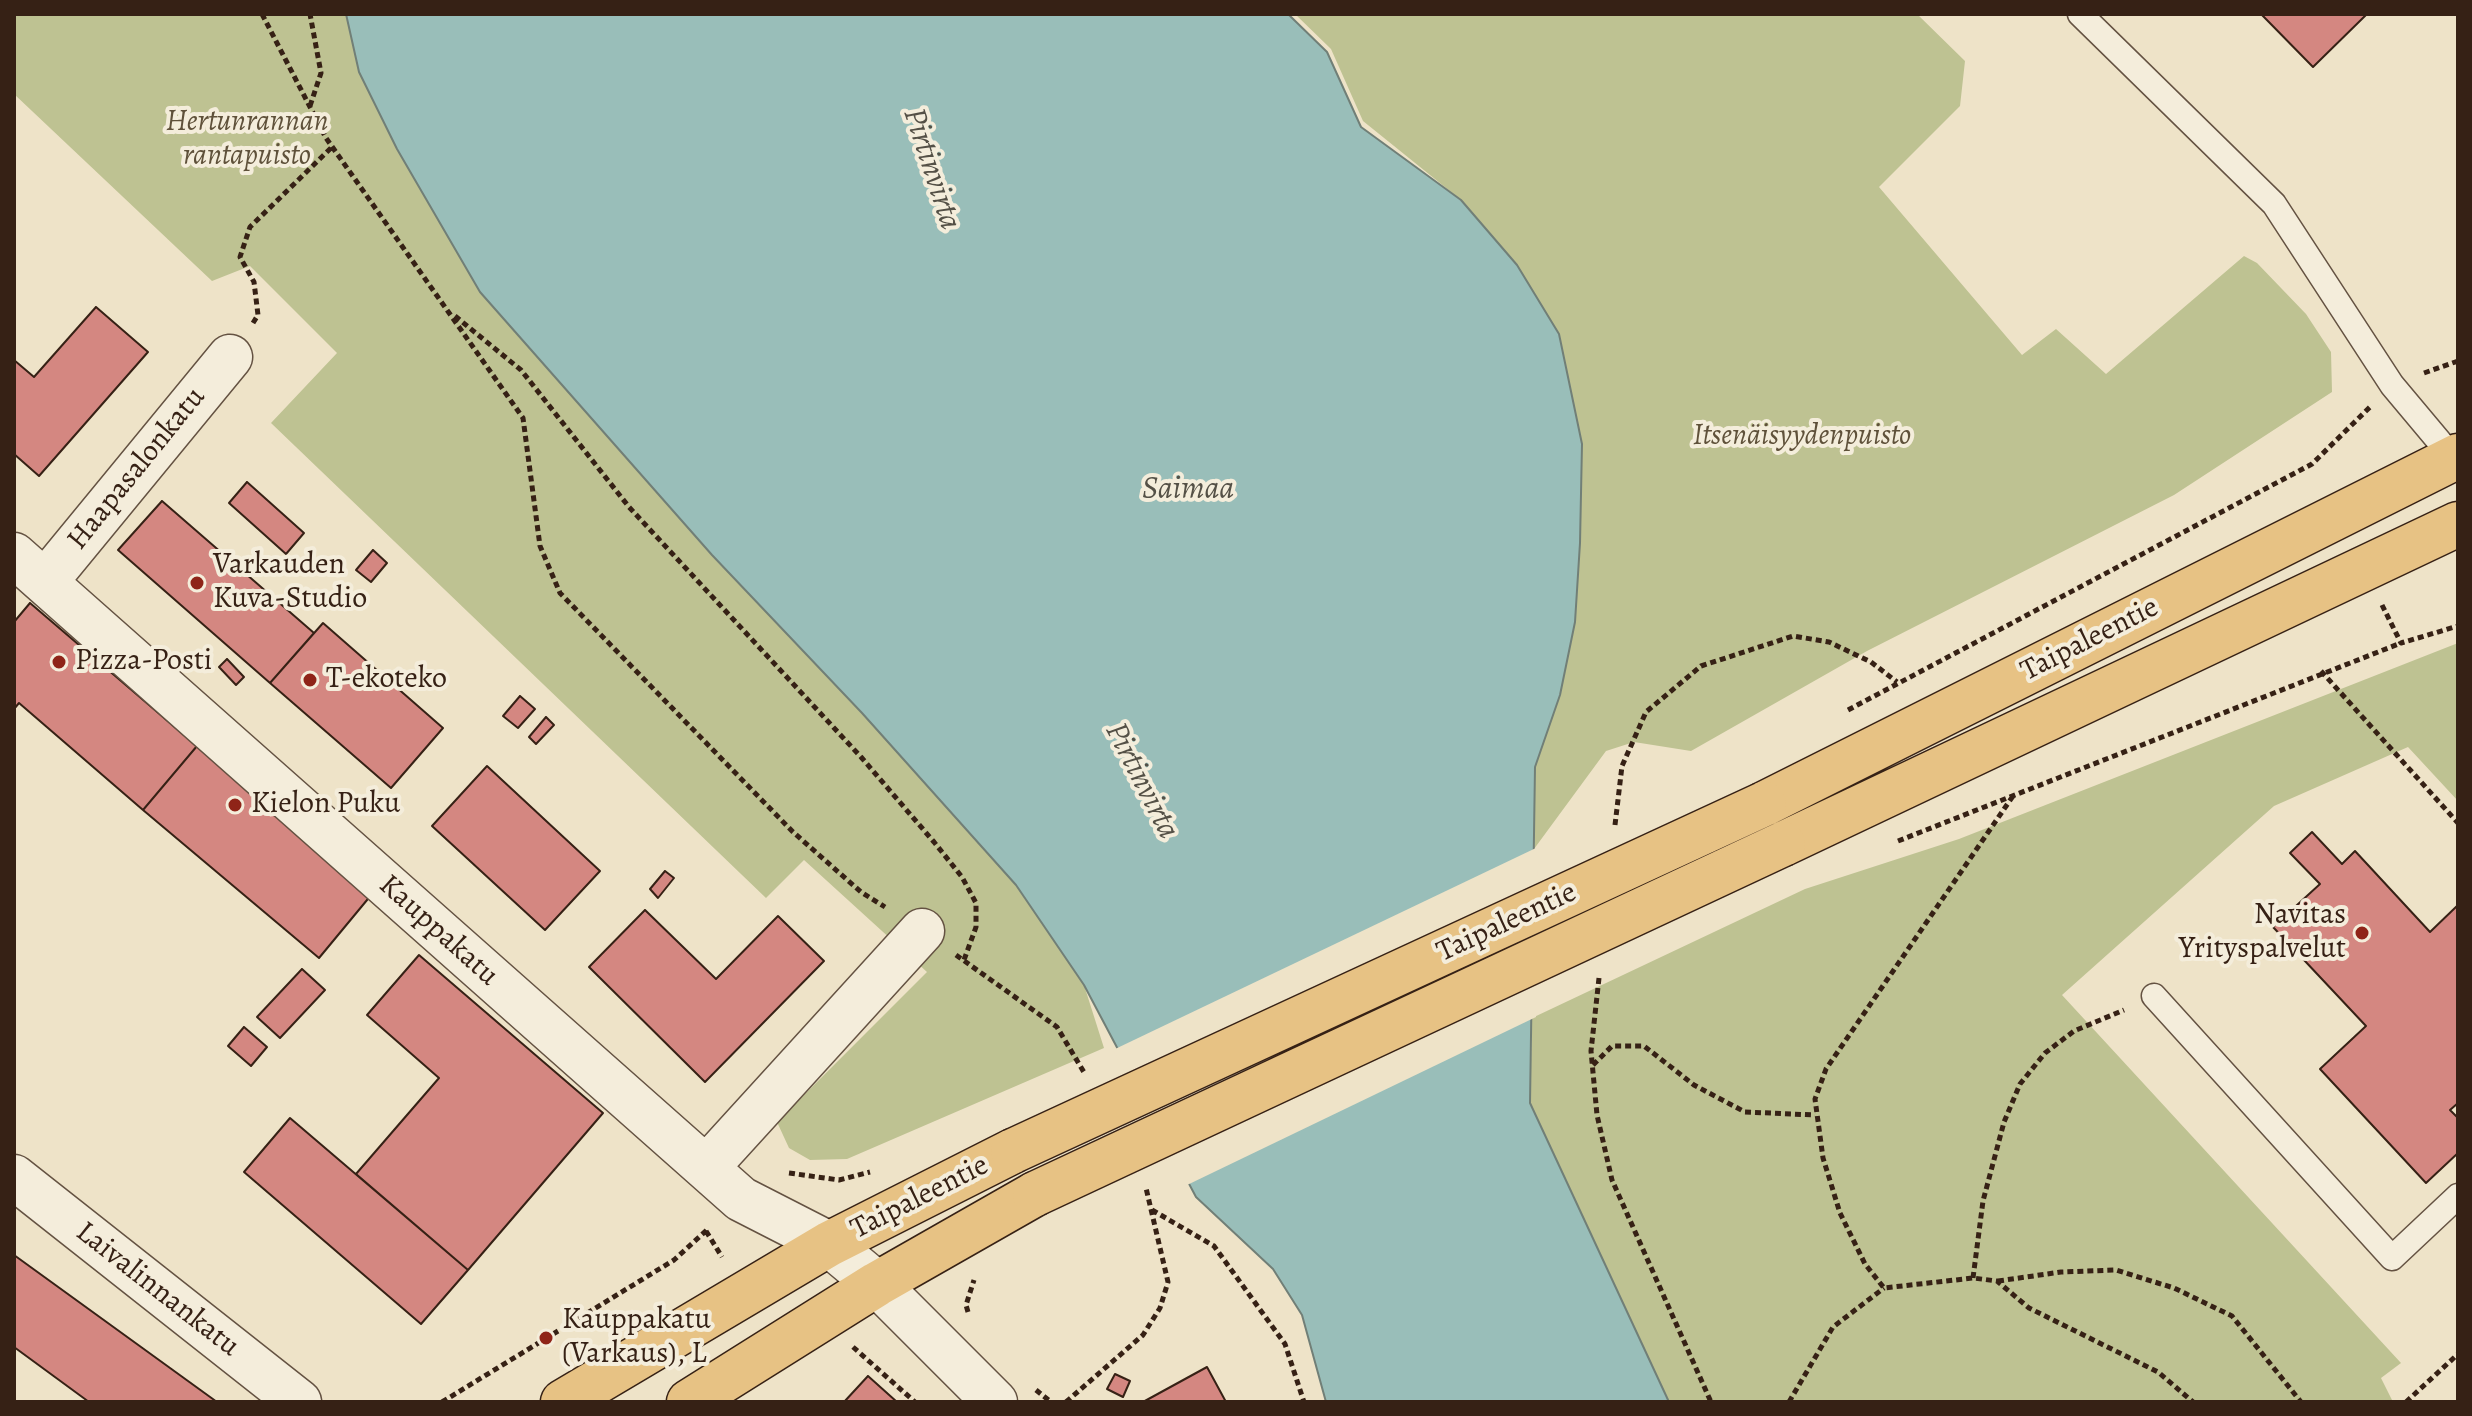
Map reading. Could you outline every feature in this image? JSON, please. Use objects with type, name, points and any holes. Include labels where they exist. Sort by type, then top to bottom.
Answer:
[{"type":"highway","name":"Taipaleentie","points":[[563,1402],[829,1244],[1013,1151],[1764,804],[2456,458]]},
{"type":"highway","name":"Taipaleentie","points":[[689,1402],[877,1284],[1035,1194],[2458,524]]},
{"type":"street","name":"Haapasalonkatu","points":[[29,568],[230,357]]},
{"type":"street","name":"Kauppakatu","points":[[29,568],[741,1199],[829,1244],[877,1284],[995,1402]]},
{"type":"street","points":[[706,1168],[910,923]]},
{"type":"street","name":"Laivalinnankatu","points":[[14,1177],[299,1402]]},
{"type":"lane","points":[[2080,14],[2274,204],[2392,385],[2456,458]]},
{"type":"lane","points":[[2154,996],[2392,1258],[2458,1196]]},
{"type":"path","points":[[262,14],[332,147],[523,418],[540,546],[560,593],[793,832],[861,892],[910,923]]},
{"type":"path","points":[[310,14],[321,73],[310,107]]},
{"type":"path","points":[[230,357],[258,315],[254,282],[240,257],[250,227],[332,147]]},
{"type":"path","points":[[448,311],[521,370],[629,507],[861,757],[962,877],[976,903],[976,927],[964,960]]},
{"type":"path","points":[[1842,713],[2312,464]]},
{"type":"path","points":[[1885,846],[2321,671],[2401,643]]},
{"type":"path","points":[[2321,671],[2458,823]]},
{"type":"path","points":[[1884,1288],[1865,1264],[1840,1213],[1823,1158],[1815,1099],[1826,1069],[2013,796]]},
{"type":"path","points":[[1973,1278],[1983,1201],[2004,1122],[2020,1084],[2045,1053],[2074,1031],[2154,996]]},
{"type":"path","points":[[1593,1065],[1612,1046],[1644,1046],[1694,1085],[1745,1112],[1815,1115]]},
{"type":"path","points":[[442,1402],[674,1260],[770,1170],[839,1180],[884,1166]]},
{"type":"path","points":[[1152,1210],[1214,1246],[1285,1344],[1304,1402]]},
{"type":"path","points":[[1789,1402],[1833,1327],[1884,1288],[1973,1278],[1997,1281],[2061,1272],[2116,1270],[2174,1288],[2232,1316],[2301,1402]]},
{"type":"path","points":[[1997,1281],[2029,1308],[2158,1372],[2193,1402]]},
{"type":"path","points":[[853,1347],[915,1402]]},
{"type":"path","points":[[2406,1402],[2458,1354]]},
{"type":"green space","name":"Hertunrannan rantapuisto","points":[[14,14],[346,14],[359,72],[712,555],[862,713],[1016,885],[1084,985],[1104,1048],[847,1159],[810,1160],[789,1148],[777,1122],[927,972],[804,860],[766,898],[271,423],[337,353],[250,266],[212,281],[14,94]]},
{"type":"green space","name":"Itsenäisyydenpuisto","points":[[1295,14],[1917,14],[1965,61],[1960,106],[1879,187],[2022,355],[2056,329],[2106,374],[2244,256],[2257,263],[2306,314],[2331,352],[2332,392],[2174,495],[1867,651],[1691,751],[1634,742],[1606,751],[1534,849],[1535,767],[1560,695],[1575,622],[1582,444],[1517,265],[1461,200],[1363,121],[1331,49]]},
{"type":"green space","points":[[2458,643],[2458,801],[2408,747],[2274,806],[2062,995],[2401,1363],[2381,1378],[2393,1402],[1669,1402],[1530,1103],[1532,1018],[1805,889],[1959,839]]},
{"type":"water","name":"Saimaa","points":[[346,14],[1288,14],[1327,52],[1361,127],[1461,200],[1517,265],[1559,334],[1582,444],[1580,543],[1575,622],[1560,695],[1535,767],[1530,1103],[1669,1402],[1326,1402],[1302,1315],[1273,1269],[1196,1197],[1084,985],[1016,885],[862,713],[712,555],[480,292],[397,149],[359,72]]},
{"type":"pier","points":[[1538,847],[1536,1017],[1185,1186],[1113,1050]]},
{"type":"building","points":[[2261,14],[2367,14],[2313,67]]},
{"type":"building","points":[[96,307],[148,352],[39,476],[14,454],[14,360],[34,377]]},
{"type":"building","points":[[247,482],[304,533],[286,554],[229,503]]},
{"type":"building","points":[[162,501],[314,633],[270,683],[118,550]]},
{"type":"building","points":[[373,550],[387,563],[371,582],[356,570]]},
{"type":"building","points":[[30,603],[197,746],[143,810],[19,703],[14,709],[14,622]]},
{"type":"building","points":[[323,623],[443,728],[391,788],[270,683]]},
{"type":"building","points":[[227,659],[244,677],[236,685],[219,667]]},
{"type":"building","points":[[520,696],[535,709],[518,728],[503,716]]},
{"type":"building","points":[[546,717],[554,725],[536,744],[529,737]]},
{"type":"building","points":[[197,746],[372,894],[319,958],[143,810]]},
{"type":"building","points":[[487,766],[600,871],[545,930],[432,826]]},
{"type":"building","points":[[2312,832],[2342,864],[2355,851],[2430,932],[2458,905],[2458,1103],[2450,1110],[2458,1118],[2458,1153],[2426,1183],[2320,1069],[2366,1026],[2273,927],[2320,884],[2290,853]]},
{"type":"building","points":[[665,871],[674,878],[658,898],[650,889]]},
{"type":"building","points":[[645,910],[716,979],[778,916],[824,961],[705,1082],[589,967]]},
{"type":"building","points":[[419,955],[603,1113],[468,1270],[356,1174],[439,1078],[367,1015]]},
{"type":"building","points":[[302,969],[325,990],[280,1038],[257,1017]]},
{"type":"building","points":[[244,1027],[267,1047],[251,1066],[228,1046]]},
{"type":"building","points":[[290,1118],[468,1270],[421,1324],[244,1172]]},
{"type":"building","points":[[14,1255],[217,1402],[89,1402],[14,1347]]},
{"type":"building","points":[[1207,1367],[1226,1402],[1143,1402]]},
{"type":"building","points":[[1115,1374],[1130,1381],[1123,1397],[1107,1389]]},
{"type":"building","points":[[868,1376],[897,1402],[844,1402]]},
{"type":"place","name":"Varkauden Kuva-Studio","points":[[197,583]]},
{"type":"place","name":"Pizza-Posti","points":[[59,662]]},
{"type":"place","name":"T-ekoteko","points":[[310,680]]},
{"type":"place","name":"Kielon Puku","points":[[235,805]]},
{"type":"place","name":"Navitas Yrityspalvelut","points":[[2362,933]]},
{"type":"place","name":"Kauppakatu (Varkaus), L","points":[[546,1338]]},
{"type":"water label","name":"Pirtinvirta","points":[[931,169]]},
{"type":"water label","name":"Pirtinvirta","points":[[1141,781]]}]
